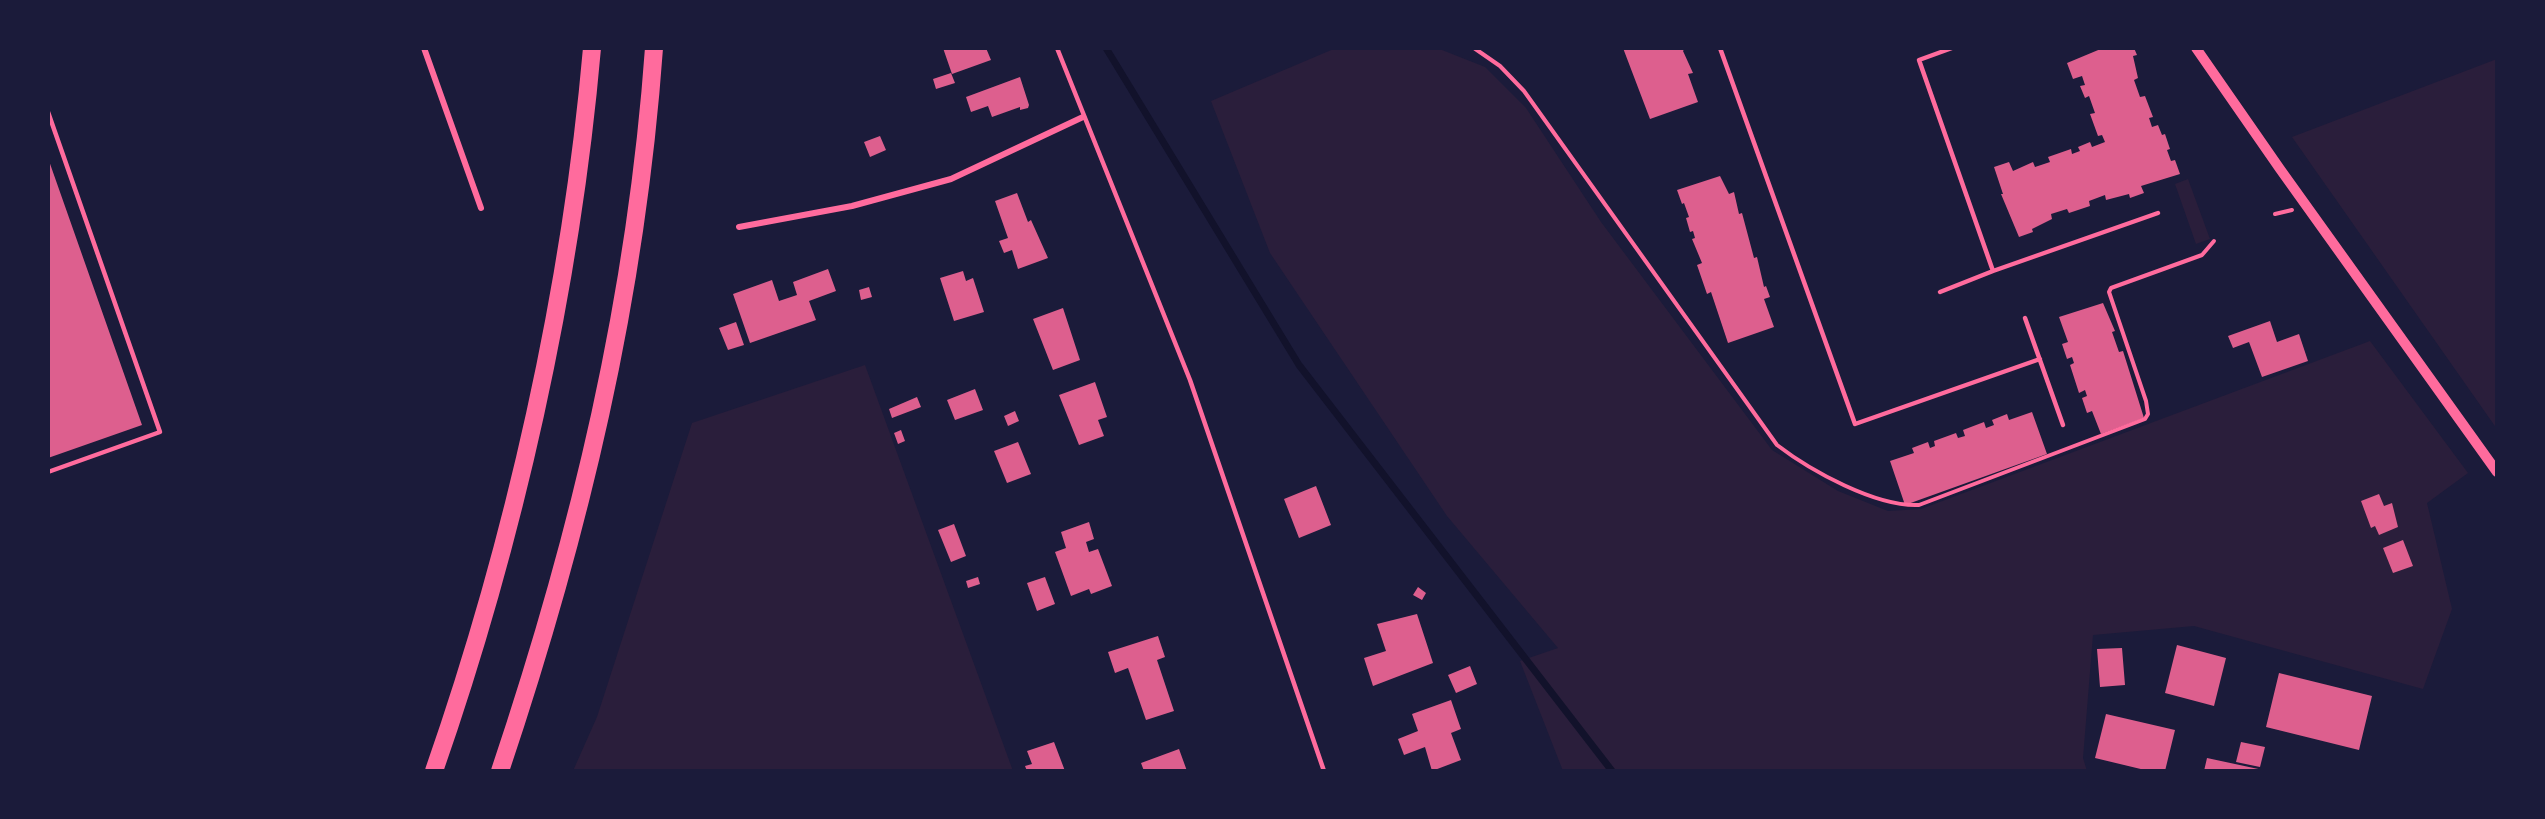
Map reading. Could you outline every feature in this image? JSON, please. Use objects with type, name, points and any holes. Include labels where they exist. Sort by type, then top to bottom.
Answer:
[{"type":"highway","points":[[434,771],[476,636],[524,464],[574,201],[592,48]]},
{"type":"highway","points":[[500,771],[567,560],[602,412],[634,232],[654,48]]},
{"type":"street","points":[[424,48],[481,208]]},
{"type":"street","points":[[2196,48],[2497,472]]},
{"type":"street","points":[[739,227],[842,208],[951,179],[1083,117]]},
{"type":"lane","points":[[1057,48],[1190,380],[1324,771]]},
{"type":"lane","points":[[1720,48],[1855,424],[2040,359]]},
{"type":"lane","points":[[1952,48],[1919,60],[1993,271]]},
{"type":"lane","points":[[48,112],[160,432],[48,472]]},
{"type":"lane","points":[[1940,292],[2158,213]]},
{"type":"lane","points":[[2025,318],[2063,425]]},
{"type":"path","points":[[1474,48],[1500,66],[1524,91],[1777,445],[1817,470],[1883,500],[1905,506],[1919,505],[2145,418],[2148,414],[2146,401],[2109,292],[2111,288],[2202,255],[2214,241]]},
{"type":"path","points":[[2275,214],[2288,213]]},
{"type":"shaded area","points":[[1336,48],[1437,48],[1485,67],[1526,108],[1601,222],[1772,450],[1838,491],[1888,511],[1921,509],[2370,341],[2468,473],[2427,503],[2452,609],[2423,689],[2194,626],[2093,635],[2083,758],[2087,771],[1563,771],[1520,661],[1558,648],[1447,516],[1270,253],[1211,101]]},
{"type":"shaded area","points":[[2497,59],[2497,429],[2292,137]]},
{"type":"shaded area","points":[[2188,179],[2210,239],[2196,244],[2175,184]]},
{"type":"shaded area","points":[[865,365],[1013,771],[573,771],[597,717],[692,423]]},
{"type":"building","points":[[943,48],[986,48],[991,60],[952,74]]},
{"type":"building","points":[[1623,48],[1685,48],[1683,51],[1693,73],[1688,74],[1698,102],[1650,119]]},
{"type":"building","points":[[2103,48],[2134,48],[2137,55],[2133,56],[2138,78],[2134,80],[2140,97],[2145,96],[2153,117],[2149,118],[2152,127],[2158,125],[2162,135],[2165,134],[2171,161],[2175,160],[2180,174],[2141,186],[2144,193],[2130,198],[2129,194],[2106,200],[2105,195],[2089,201],[2090,206],[2069,213],[2067,209],[2051,214],[2052,219],[2032,229],[2033,232],[2019,237],[2001,194],[2003,194],[1994,167],[2009,162],[2013,171],[2033,162],[2035,167],[2050,162],[2048,157],[2071,149],[2072,154],[2080,151],[2078,147],[2090,142],[2092,147],[2105,142],[2102,135],[2098,136],[2090,114],[2095,113],[2089,96],[2085,98],[2080,86],[2085,85],[2082,76],[2073,79],[2067,63]]},
{"type":"building","points":[[951,73],[955,83],[936,89],[933,79]]},
{"type":"building","points":[[1020,77],[1028,108],[1020,110],[1020,107],[992,117],[988,106],[971,112],[966,97]]},
{"type":"building","points":[[880,136],[886,150],[870,157],[864,142]]},
{"type":"building","points":[[48,158],[142,425],[48,458]]},
{"type":"building","points":[[1720,176],[1729,194],[1734,192],[1739,214],[1742,213],[1754,258],[1757,257],[1764,287],[1766,286],[1770,297],[1764,299],[1774,327],[1728,343],[1711,292],[1707,294],[1697,265],[1702,263],[1692,239],[1695,238],[1693,231],[1690,232],[1686,218],[1689,217],[1677,190]]},
{"type":"building","points":[[1017,193],[1028,222],[1031,220],[1048,258],[1018,269],[1012,250],[1004,253],[999,241],[1008,238],[995,201]]},
{"type":"building","points":[[828,269],[836,291],[809,301],[816,320],[750,343],[733,294],[772,280],[779,301],[797,295],[793,282]]},
{"type":"building","points":[[963,271],[966,281],[973,278],[984,312],[954,321],[940,278]]},
{"type":"building","points":[[869,287],[872,297],[861,300],[859,290]]},
{"type":"building","points":[[2103,303],[2115,331],[2112,332],[2119,352],[2123,351],[2144,418],[2101,434],[2092,411],[2087,413],[2082,398],[2087,396],[2085,390],[2079,393],[2070,365],[2074,363],[2072,357],[2067,359],[2062,344],[2068,342],[2059,317]]},
{"type":"building","points":[[1063,308],[1080,360],[1053,370],[1033,319]]},
{"type":"building","points":[[2270,321],[2277,342],[2299,334],[2308,361],[2262,377],[2249,342],[2233,348],[2228,336]]},
{"type":"building","points":[[736,322],[744,345],[728,350],[719,328]]},
{"type":"building","points":[[1095,382],[1107,417],[1098,420],[1104,436],[1079,445],[1059,395]]},
{"type":"building","points":[[975,389],[983,410],[955,420],[947,400]]},
{"type":"building","points":[[917,397],[921,407],[892,418],[889,409]]},
{"type":"building","points":[[1015,411],[1019,421],[1008,426],[1004,416]]},
{"type":"building","points":[[2032,412],[2047,454],[1905,505],[1890,461],[1914,453],[1912,448],[1928,442],[1930,448],[1935,446],[1934,441],[1956,433],[1958,438],[1965,436],[1963,430],[1984,422],[1986,428],[1994,425],[1992,420],[2007,414],[2009,420]]},
{"type":"building","points":[[901,430],[905,441],[898,444],[894,433]]},
{"type":"building","points":[[1018,442],[1031,474],[1007,483],[994,451]]},
{"type":"building","points":[[1316,486],[1331,525],[1299,538],[1284,499]]},
{"type":"building","points":[[2379,494],[2384,506],[2392,503],[2398,527],[2379,535],[2375,526],[2371,528],[2361,501]]},
{"type":"building","points":[[1089,522],[1094,539],[1086,542],[1089,552],[1098,549],[1112,586],[1091,594],[1089,589],[1071,596],[1055,552],[1066,548],[1061,532]]},
{"type":"building","points":[[954,524],[966,556],[951,562],[938,530]]},
{"type":"building","points":[[2403,540],[2413,566],[2393,573],[2383,548]]},
{"type":"building","points":[[978,577],[980,584],[968,588],[966,581]]},
{"type":"building","points":[[1045,577],[1055,604],[1037,611],[1027,583]]},
{"type":"building","points":[[1418,587],[1426,593],[1422,600],[1413,595]]},
{"type":"building","points":[[1417,614],[1433,663],[1373,686],[1364,658],[1386,651],[1377,624]]},
{"type":"building","points":[[1158,636],[1165,657],[1157,660],[1174,711],[1146,720],[1128,668],[1115,673],[1108,652]]},
{"type":"building","points":[[2177,645],[2226,658],[2214,706],[2165,693]]},
{"type":"building","points":[[2122,648],[2125,685],[2100,687],[2097,649]]},
{"type":"building","points":[[1470,666],[1477,684],[1456,693],[1448,675]]},
{"type":"building","points":[[2279,673],[2372,696],[2359,750],[2266,727]]},
{"type":"building","points":[[1451,700],[1461,729],[1451,733],[1461,760],[1432,771],[1425,747],[1404,755],[1398,739],[1418,731],[1412,714]]},
{"type":"building","points":[[2106,714],[2175,730],[2165,771],[2149,771],[2095,758]]},
{"type":"building","points":[[1054,742],[1065,771],[1027,771],[1025,766],[1032,764],[1027,751]]},
{"type":"building","points":[[2241,742],[2265,747],[2260,767],[2236,762]]},
{"type":"building","points":[[1179,749],[1187,771],[1144,771],[1141,763]]},
{"type":"building","points":[[2207,758],[2263,770],[2263,771],[2204,771]]},
{"type":"waterway","points":[[1106,48],[1299,365],[1612,771]]}]
